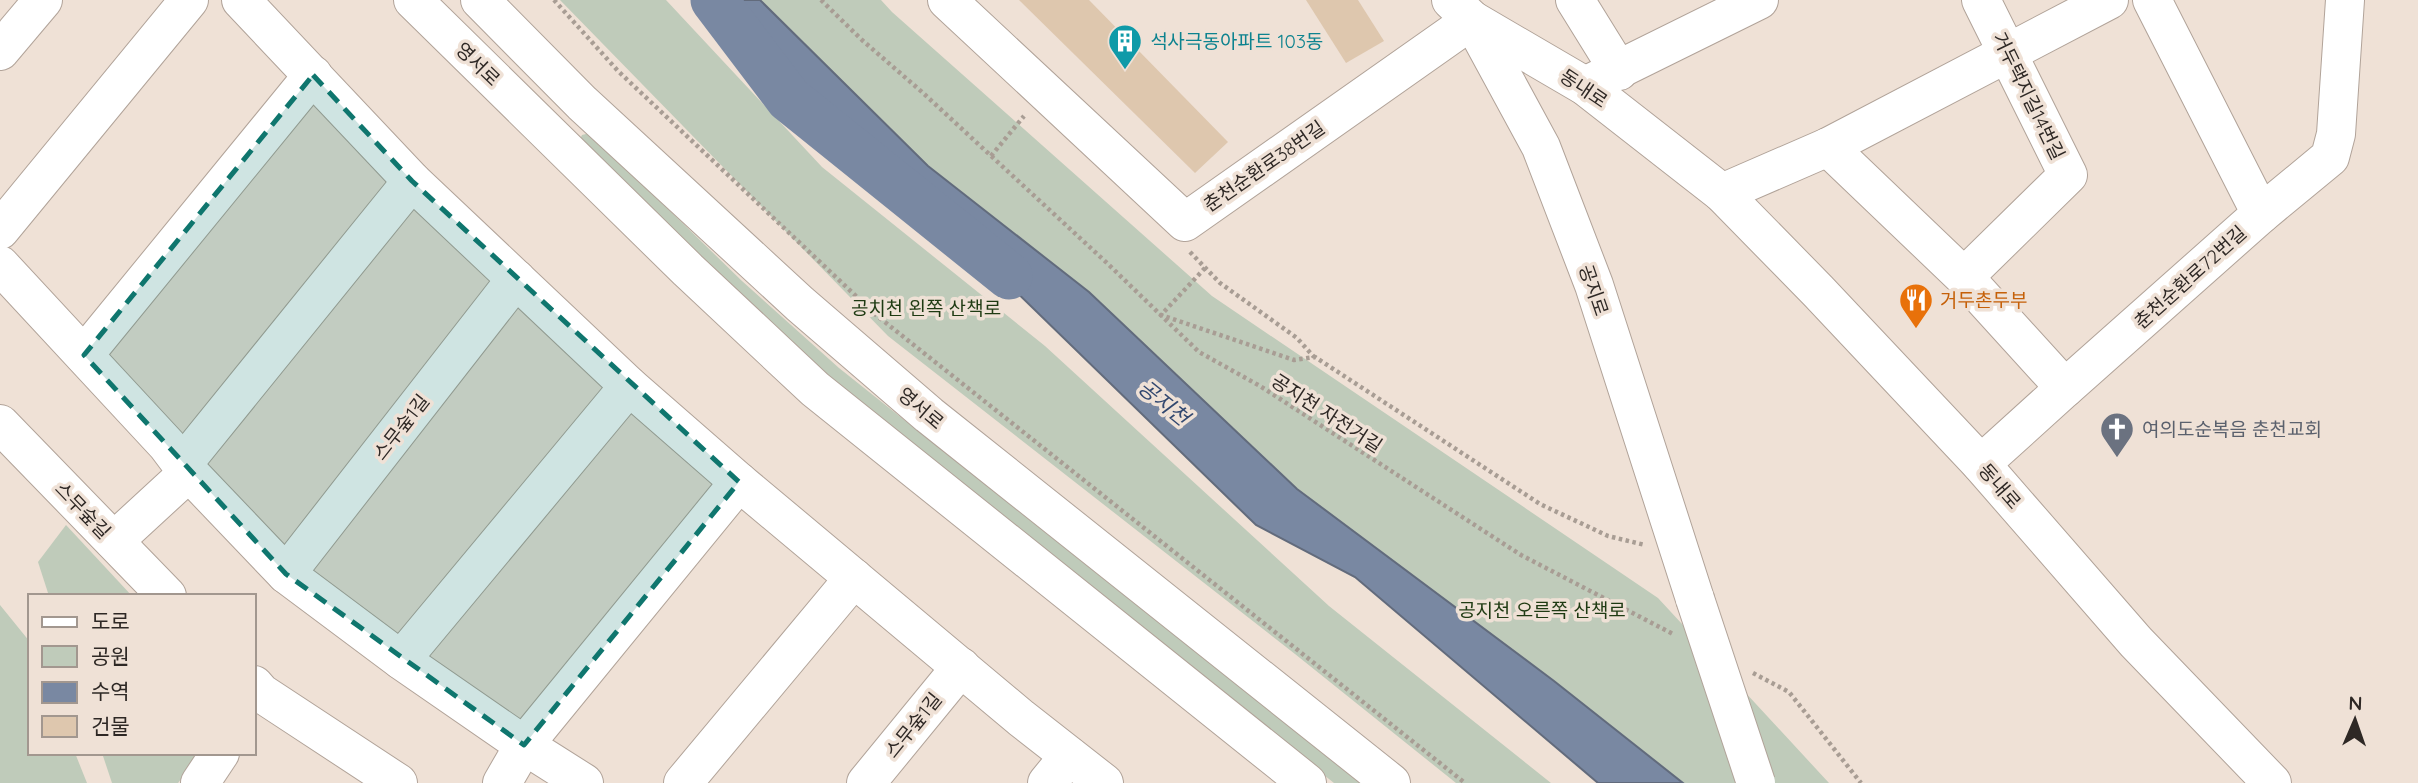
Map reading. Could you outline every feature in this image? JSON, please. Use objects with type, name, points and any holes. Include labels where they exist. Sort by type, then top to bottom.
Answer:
[{"type":"street","points":[[0,51],[43,0]]},
{"type":"street","points":[[0,230],[189,0]]},
{"type":"street","points":[[241,0],[412,181],[629,386],[739,482],[961,667],[1058,769],[1104,783]]},
{"type":"street","name":"영서로","points":[[413,0],[688,270],[815,389],[1307,783]]},
{"type":"street","name":"영서로","points":[[480,0],[582,103],[840,338],[940,424],[1391,783]]},
{"type":"street","points":[[947,0],[1173,211]]},
{"type":"street","points":[[1575,0],[1602,78],[1759,0]]},
{"type":"street","name":"거두택지길14번길","points":[[1964,277],[2068,176],[1981,0]]},
{"type":"street","points":[[1722,193],[1828,147],[2109,0]]},
{"type":"street","name":"춘천순환로72번길","points":[[1981,464],[2261,214],[2152,0]]},
{"type":"street","points":[[2261,214],[2330,157],[2336,134],[2345,0]]},
{"type":"street","name":"춘천순환로38번길","points":[[1173,211],[1185,222],[1461,10]]},
{"type":"street","name":"동내로","points":[[1461,10],[1602,78],[1818,290],[1981,464],[2136,642],[2272,783]]},
{"type":"street","name":"공지로","points":[[1461,10],[1541,147],[1594,285],[1756,783]]},
{"type":"street","points":[[84,355],[313,75]]},
{"type":"street","points":[[1828,147],[1964,277],[2066,388]]},
{"type":"street","points":[[114,541],[185,469],[412,181]]},
{"type":"street","points":[[0,265],[167,445],[185,469],[286,574],[401,660],[584,783]]},
{"type":"street","name":"스무숲1길","points":[[286,574],[516,279]]},
{"type":"street","points":[[401,660],[629,386]]},
{"type":"street","name":"스무숲길","points":[[0,424],[165,594]]},
{"type":"street","points":[[502,783],[524,745],[739,482]]},
{"type":"street","points":[[683,783],[854,578]]},
{"type":"street","name":"스무숲1길","points":[[866,783],[961,667]]},
{"type":"street","points":[[256,694],[382,779]]},
{"type":"street","points":[[200,783],[219,755]]},
{"type":"path","points":[[554,0],[618,71],[876,315],[1465,783]]},
{"type":"path","name":"공지천 자전거길","points":[[821,0],[1199,352],[1260,386],[1521,555],[1678,637]]},
{"type":"path","points":[[991,156],[1024,115]]},
{"type":"path","points":[[1173,211],[1175,236],[1205,268],[1220,283],[1297,338],[1315,357],[1540,504],[1608,536],[1680,553]]},
{"type":"path","points":[[1205,268],[1161,315],[1294,360],[1315,357]]},
{"type":"path","points":[[1741,667],[1788,692],[1861,783]]},
{"type":"highlighted area","points":[[313,75],[412,181],[739,482],[524,745],[286,574],[84,355]]},
{"type":"green space","name":"공치천 왼쪽 산책로","points":[[560,0],[666,0],[822,167],[1045,346],[1329,606],[1551,783],[1456,783],[888,336]]},
{"type":"green space","name":"공지천 오른쪽 산책로","points":[[760,0],[881,0],[1212,296],[1658,598],[1829,783],[1678,783],[1170,406]]},
{"type":"green space","points":[[590,133],[742,281],[839,368],[1360,783],[1334,783],[827,378],[579,141],[582,135]]},
{"type":"green space","points":[[66,525],[130,594],[48,594],[38,562]]},
{"type":"green space","points":[[0,605],[28,640],[28,755],[76,755],[87,783],[0,783]]},
{"type":"green space","points":[[103,755],[199,755],[178,783],[112,783]]},
{"type":"water","points":[[716,0],[760,0],[928,166],[1089,292],[1297,489],[1554,681],[1683,783],[1598,783],[1355,577],[1256,525]]},
{"type":"building","name":"석사극동아파트 103동","points":[[1019,0],[1089,0],[1228,142],[1195,173]]},
{"type":"building","points":[[1306,0],[1358,0],[1384,41],[1346,63]]},
{"type":"waterway","name":"공지천","points":[[714,0],[789,99],[1009,276]]},
{"type":"place","name":"석사극동아파트 103동","points":[[1125,71]]},
{"type":"place","name":"거두촌두부","points":[[1916,330]]},
{"type":"place","name":"여의도순복음 춘천교회","points":[[2117,459]]}]
